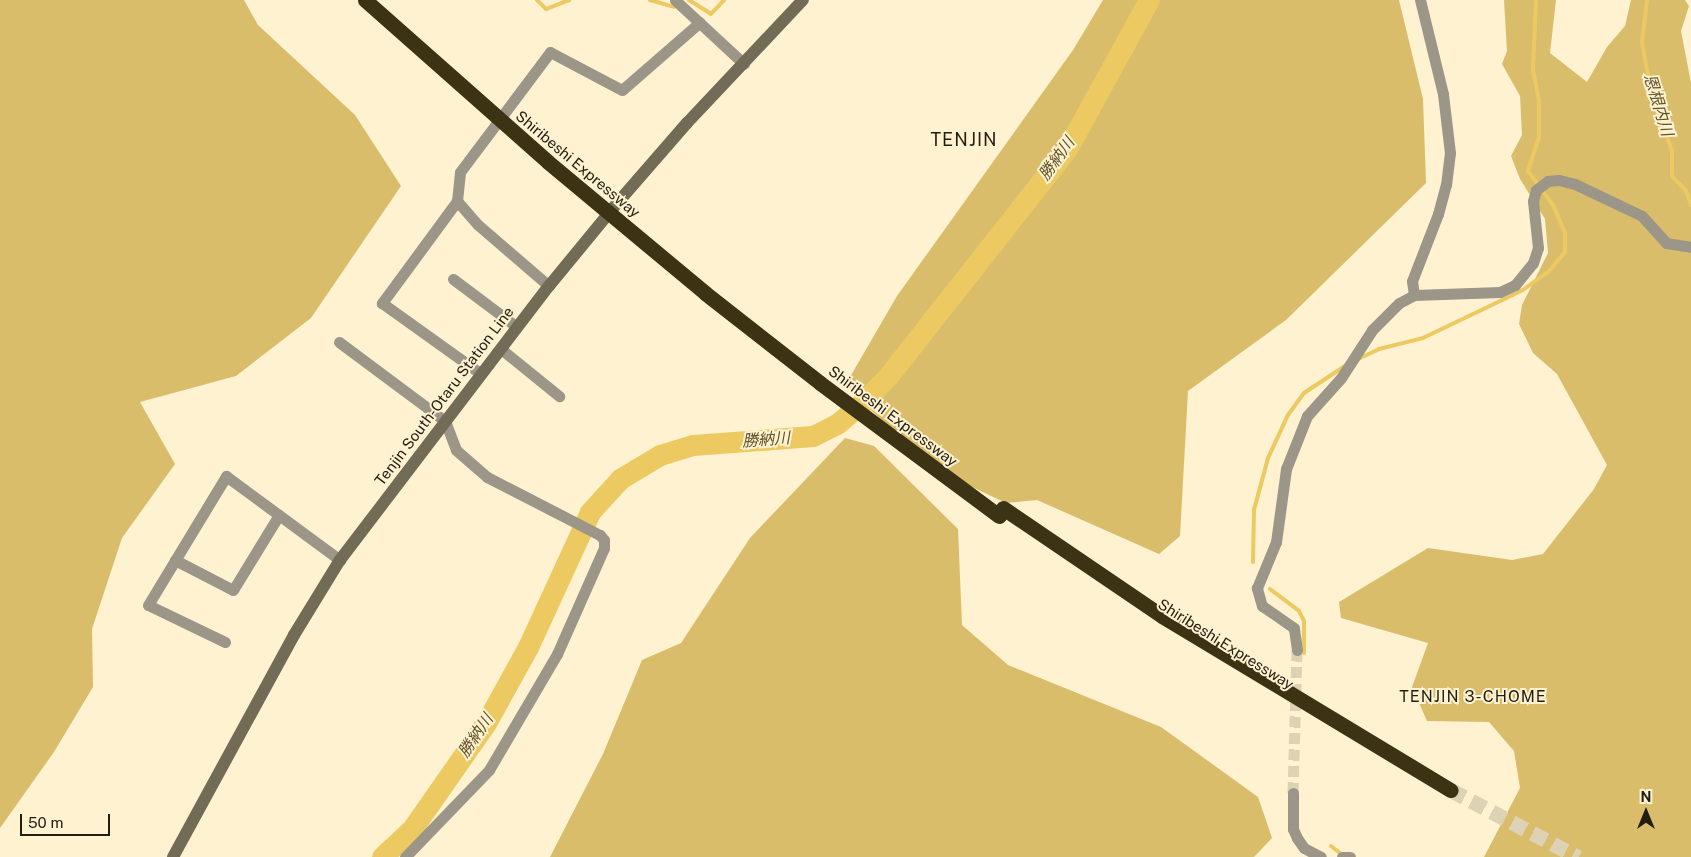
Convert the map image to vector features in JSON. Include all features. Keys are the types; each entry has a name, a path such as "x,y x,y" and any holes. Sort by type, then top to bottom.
{"highway":[{"name":"Shiribeshi Expressway","path":"365,0 548,162 705,293 1001,512 1158,623 1449,793"},
{"name":"Shiribeshi Expressway","path":"376,0 553,157 709,288 1001,512"}],"main road":[{"name":"Tenjin South-Otaru Station Line","path":"173,857 294,634 340,560 548,286 687,123 803,0"}],"street":[{"path":"675,0 744,64"},
{"path":"1414,295 1412,281 1438,214 1446,185 1450,153 1443,94 1420,0"},
{"path":"548,286 478,225 457,202 456,184 467,159 550,52 622,90 700,22"},
{"path":"1297,650 1294,628 1262,606 1257,588 1276,542 1286,469 1307,416 1341,378 1372,330 1399,303 1414,295 1500,292 1515,285 1526,275 1538,248 1533,201 1536,190 1548,181 1559,180 1575,184 1642,216 1666,243 1691,247"},
{"path":"457,202 382,303 482,374"},
{"path":"453,278 517,327"},
{"path":"339,342 445,421 456,450 487,477 555,514 600,535 604,548 557,654 489,770 405,857"},
{"path":"501,348 559,396"},
{"path":"225,642 148,605 226,476 340,560"},
{"path":"175,560 233,590 279,515"},
{"path":"1293,792 1293,829 1304,848 1321,857"},
{"path":"1342,857 1350,857"}],"shaded area":[{"path":"0,0 244,0 258,25 355,115 401,186 311,318 236,376 140,402 175,464 122,538 92,629 93,687 54,752 0,828"},
{"path":"1103,0 1399,0 1423,99 1426,183 1286,320 1188,391 1180,536 1159,554 1037,500 1006,503 970,486 909,445 850,391 850,377 897,296 1073,50"},
{"path":"1504,0 1556,0 1550,53 1587,82 1607,47 1625,26 1631,0 1685,0 1689,6 1681,31 1691,83 1691,857 1484,857 1520,788 1514,751 1489,722 1427,721 1412,687 1428,643 1341,618 1339,602 1428,548 1512,560 1543,554 1594,489 1607,465 1557,374 1533,353 1519,324 1522,305 1548,253 1545,219 1520,179 1511,156 1522,135 1520,96 1502,64 1507,51"},
{"path":"845,438 874,446 958,529 962,625 1008,665 1161,727 1258,797 1272,838 1254,857 550,857 603,754 642,660 681,643 750,538"}],"waterway":[{"path":"537,0 546,9 569,0"},
{"path":"650,0 674,7"},
{"path":"689,0 711,14 724,0"},
{"name":"勝納川","path":"382,857 412,829 486,723 528,647 590,512 620,479 660,455 693,445 813,436 837,424 862,403 889,375 1067,149 1149,0"},
{"path":"1358,359 1379,349 1423,338 1523,290 1549,271 1565,252 1565,233 1553,205 1528,171 1539,138 1539,101 1533,69 1536,0"},
{"name":"恩根内川","path":"1647,0 1642,42 1650,88 1672,151 1672,176 1686,191 1691,205"},
{"path":"1253,562 1254,510 1268,458 1288,415 1304,393 1345,366"},
{"path":"1270,589 1299,611 1304,621 1304,653"},
{"path":"1331,846 1340,853"}],"tunnel":[{"path":"1293,793 1297,650"},
{"path":"1451,790 1578,857"}],"district":[{"name":"TENJIN","path":"964,140"},
{"name":"TENJIN 3-CHOME","path":"1473,697"}]}
